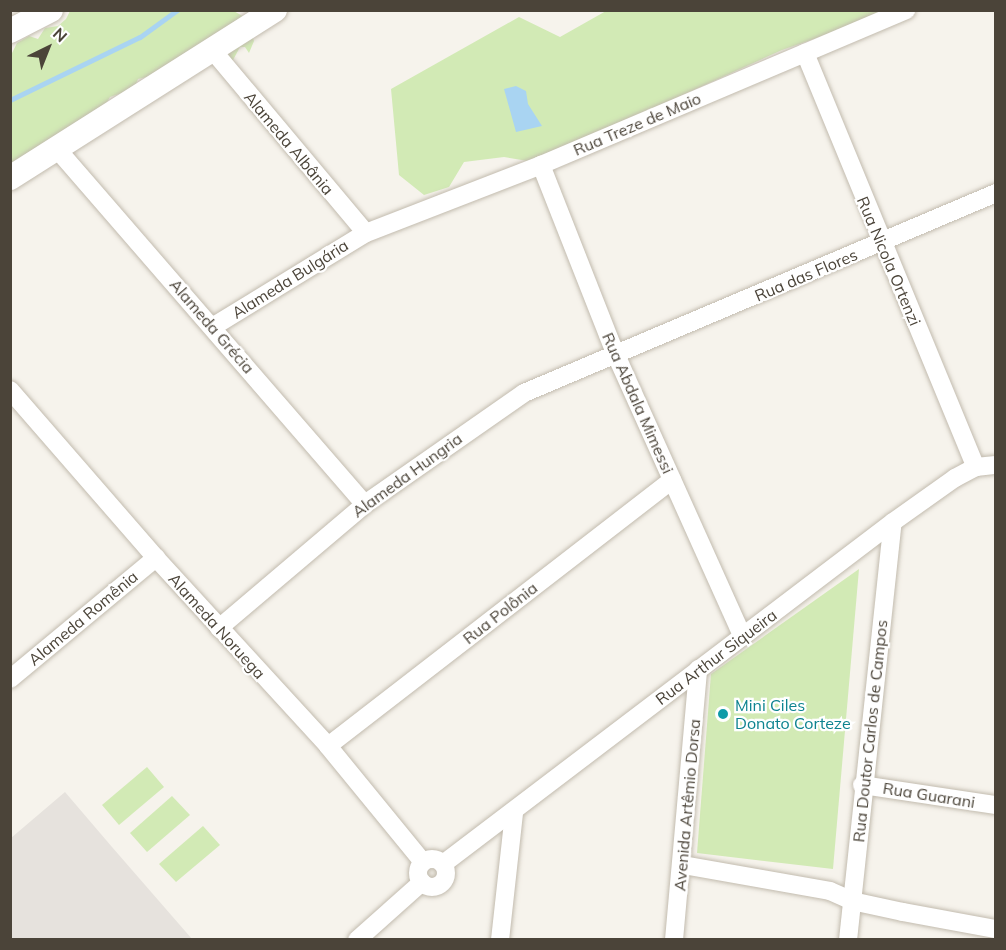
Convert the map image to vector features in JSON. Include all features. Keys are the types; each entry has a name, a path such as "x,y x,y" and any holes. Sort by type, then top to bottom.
{"street":[{"path":"10,31 51,10"},
{"path":"10,178 214,52 275,10"},
{"name":"Rua Treze de Maio","path":"366,233 541,165 906,10"},
{"name":"Alameda Albânia","path":"214,52 366,233"},
{"name":"Rua Nicola Ortenzi","path":"805,53 881,244 976,467"},
{"name":"Alameda Grécia","path":"57,149 214,326 364,504"},
{"name":"Rua Abdala Mimessi","path":"541,165 616,355 742,637"},
{"name":"Rua das Flores","path":"616,355 881,244 996,192"},
{"name":"Alameda Bulgária","path":"214,326 366,233"},
{"name":"Alameda Hungria","path":"219,628 364,504 516,398 616,355"},
{"name":"Alameda Noruega","path":"10,390 156,558 328,746 423,862"},
{"name":"Rua Arthur Siqueira","path":"443,864 514,813 698,669 893,522 976,467 996,465"},
{"name":"Rua Polônia","path":"328,746 672,480"},
{"name":"Rua Doutor Carlos de Campos","path":"848,939 862,785 893,522"},
{"name":"Alameda Romênia","path":"10,679 156,558"},
{"name":"Avenida Artêmio Dorsa","path":"674,939 683,865 698,669"},
{"name":"Rua Guarani","path":"862,785 996,805"},
{"path":"500,939 514,813"},
{"path":"432,859 443,864 446,873 443,882 430,886 422,882 418,874 423,862 432,859"},
{"path":"683,865 830,891 852,901 996,929"},
{"path":"357,939 422,882"}],"shaded area":[{"path":"65,792 192,939 11,939 11,838"}],"green space":[{"path":"232,10 246,18 254,41 249,53 245,47 240,47 233,60 223,66 206,63 138,79 134,89 110,97 104,107 11,170 11,55 17,43 29,36 38,39 45,28 58,26 66,19 70,11"},
{"path":"606,11 895,11 782,50 534,162 504,157 464,162 449,187 424,195 399,175 391,89 519,17 560,37"},
{"path":"859,569 833,869 697,853 711,674"},
{"path":"147,767 164,787 119,825 102,805"},
{"path":"172,796 190,815 147,852 130,833"},
{"path":"203,826 220,845 176,882 159,864"}],"water":[{"path":"516,86 526,91 528,104 542,126 516,132 504,89"}],"waterway":[{"path":"10,100 140,37 177,10"}],"place":[{"name":"Mini Ciles Donato Corteze","path":"723,714"}]}
